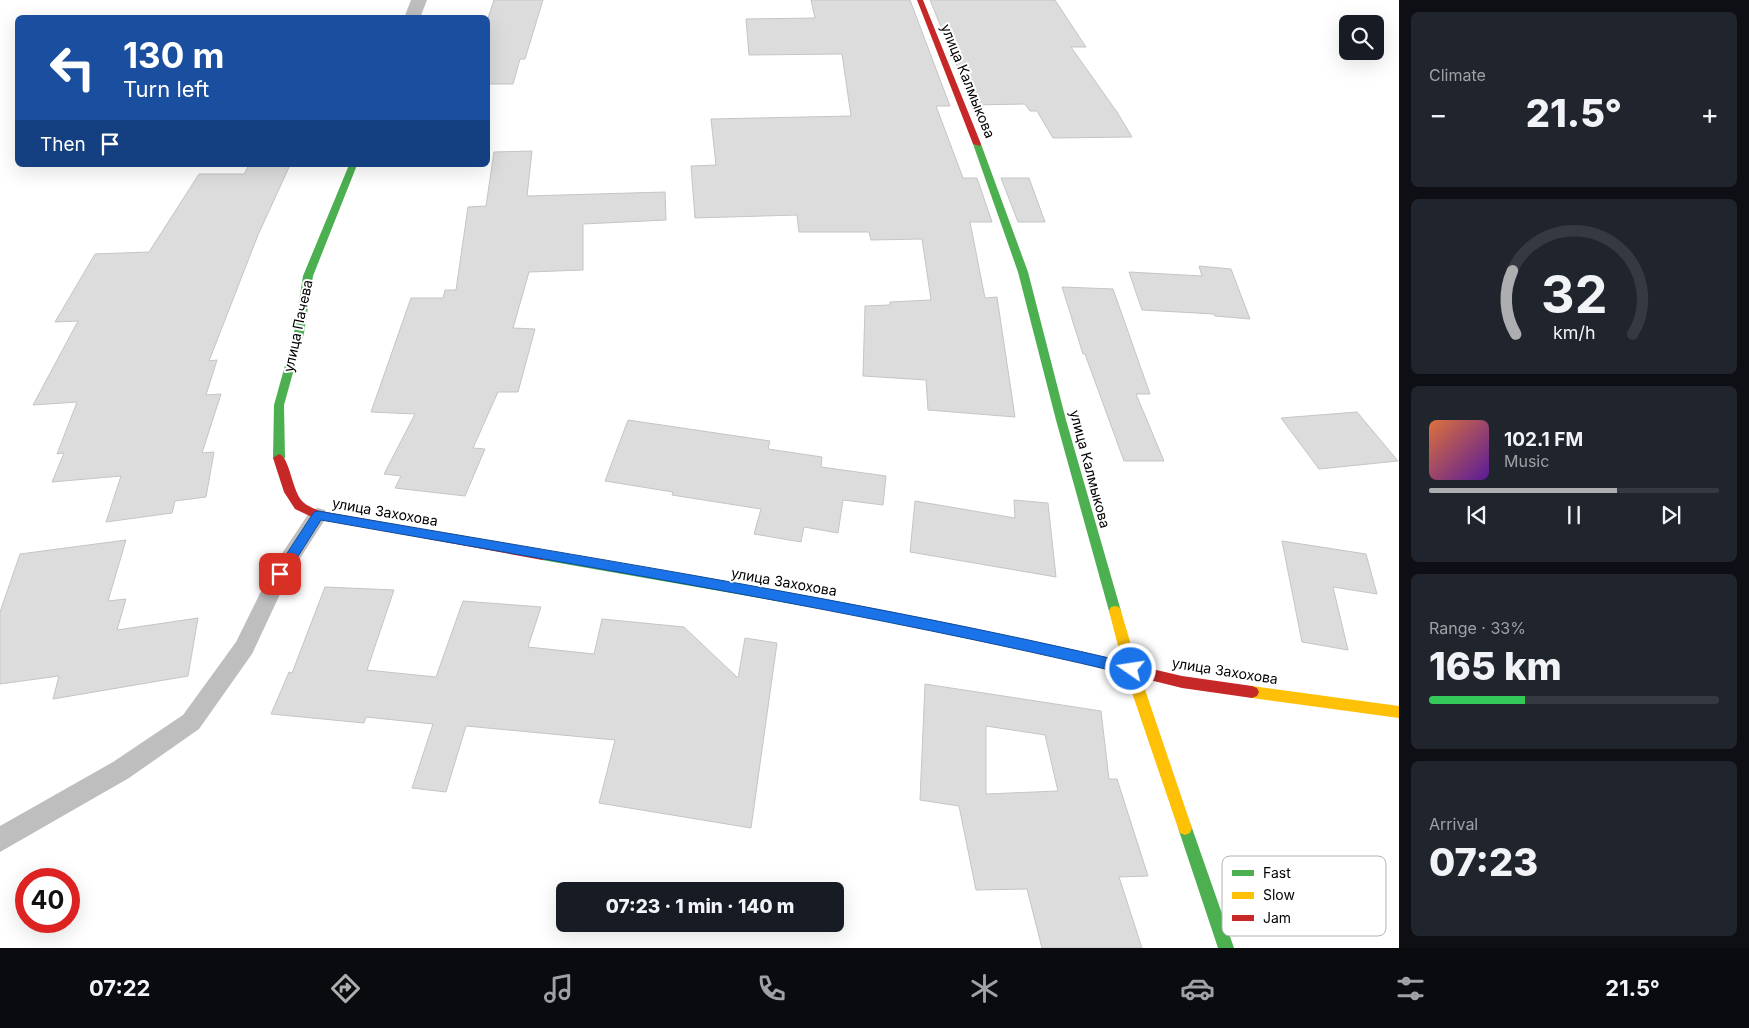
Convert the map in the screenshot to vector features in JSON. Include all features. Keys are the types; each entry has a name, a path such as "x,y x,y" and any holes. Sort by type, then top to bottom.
{"street":[{"path":"413,15 419,0"},
{"name":"улица Калмыкова","path":"920,0 980,152 1023,272 1061,420 1131,669 1226,948"},
{"name":"улица Пачева","path":"290,492 278,454 279,405 299,333 308,276 352,167"},
{"name":"улица Захохова","path":"290,492 299,506 318,515 845,608 1039,647 1182,682 1399,712"}],"lane":[{"path":"0,840 121,770 191,722 244,648 280,574 318,515"}],"building":[{"path":"494,0 543,0 525,59 520,59 513,84 490,84 489,15"},
{"path":"811,0 910,0 950,106 936,106 963,178 977,178 992,222 970,222 985,298 997,297 1015,417 928,410 926,380 863,376 865,306 890,305 890,302 931,300 922,239 871,240 869,232 799,232 797,215 695,218 691,166 716,165 711,119 851,116 842,54 749,55 746,19 815,18"},
{"path":"930,0 1055,0 1086,47 1071,47 1117,112 1132,137 1053,138 1037,111 1030,111 1025,104 973,105"},
{"path":"532,151 527,196 665,192 666,220 583,224 583,270 529,272 513,328 535,329 518,392 498,392 473,448 485,449 465,496 395,488 401,476 384,474 415,414 371,412 411,298 443,298 445,290 456,290 468,207 486,206 494,152"},
{"path":"248,167 289,167 258,235 209,361 217,360 206,395 221,394 202,453 214,452 206,497 175,501 172,513 106,522 121,476 52,482 64,453 57,454 77,402 33,405 78,321 55,322 95,254 149,252 199,174 244,174"},
{"path":"1001,178 1029,178 1045,222 1018,222"},
{"path":"1199,266 1231,269 1250,319 1215,316 1214,314 1142,310 1129,272 1202,276"},
{"path":"1062,287 1113,289 1150,394 1136,394 1164,461 1124,461 1085,354 1083,354"},
{"path":"1357,412 1398,461 1319,469 1281,418"},
{"path":"628,420 770,441 768,449 822,457 821,467 886,476 883,505 843,500 838,533 804,527 801,542 754,534 761,509 672,495 673,492 605,481"},
{"path":"1014,500 1048,503 1056,577 910,552 915,501 1015,518"},
{"path":"126,540 108,601 126,599 117,630 198,618 188,676 53,699 59,676 0,684 0,612 20,554"},
{"path":"1282,541 1366,554 1377,594 1333,587 1348,650 1302,642"},
{"path":"325,587 394,590 367,670 436,677 463,601 541,607 528,647 594,654 602,619 684,627 738,678 745,638 777,643 751,828 599,803 615,740 466,726 446,792 412,788 433,724 366,717 364,723 271,714 289,672 292,673"},
{"path":"925,684 1101,711 1109,779 1117,779 1148,876 1119,877 1142,948 1042,948 1027,889 976,890 959,806 920,800","holes":["986,726 1045,735 1058,791 986,794"]}],"traffic: fast":[{"path":"977,144 1023,272 1061,420 1115,611"},
{"path":"279,458 279,405 299,333 308,276 352,167"},
{"path":"542,555 845,608 1054,651"},
{"path":"1185,828 1226,948"}],"traffic: slow":[{"path":"1115,611 1131,669 1185,828"},
{"path":"1252,692 1399,712"}],"traffic: jam":[{"path":"920,0 977,144"},
{"path":"279,458 290,492 299,506 318,515 542,555"},
{"path":"1054,651 1182,682 1252,692"}],"route":[{"path":"280,574 318,515 845,608 1039,647 1131,669"}]}
